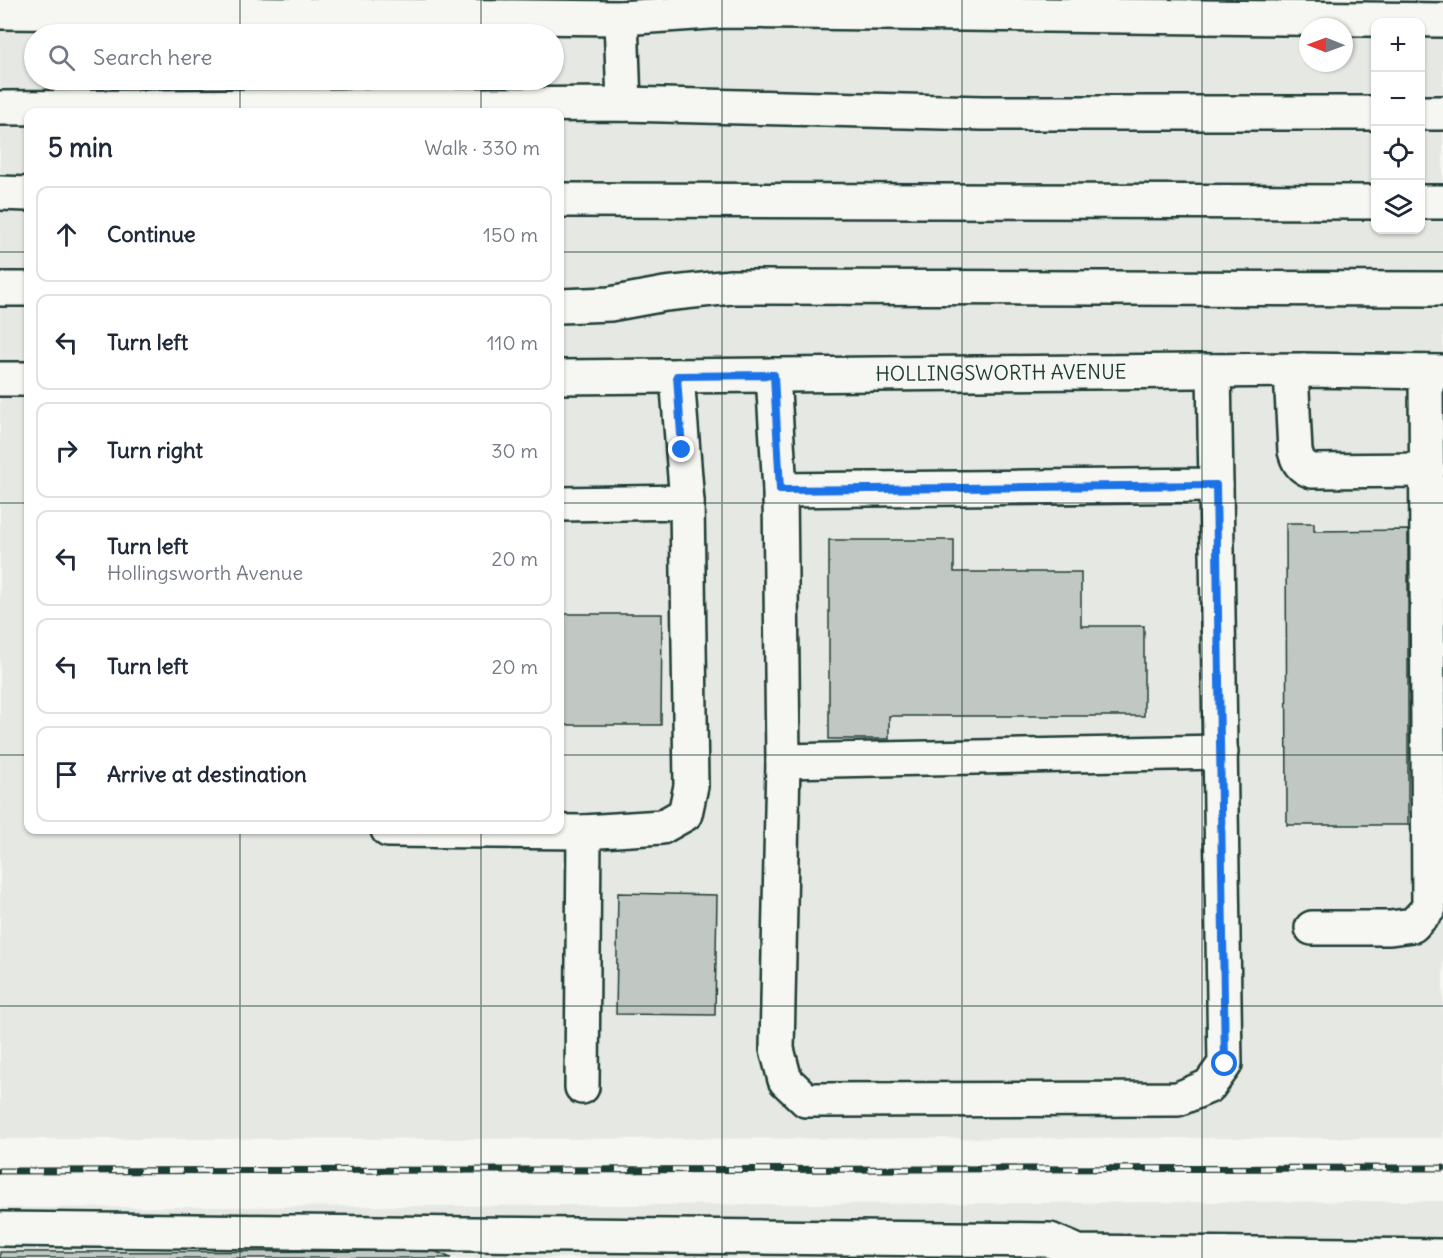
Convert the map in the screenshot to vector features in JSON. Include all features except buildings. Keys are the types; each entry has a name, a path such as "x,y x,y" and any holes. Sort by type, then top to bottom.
{"street":[{"path":"0,12 558,9 621,18 713,6 1443,20"},
{"path":"621,18 624,104"},
{"path":"0,108 624,104 982,113 1371,113"},
{"path":"1425,113 1443,113"},
{"path":"0,192 24,194"},
{"path":"564,200 1371,202"},
{"path":"1425,202 1443,202"},
{"path":"564,306 610,304 665,294 731,287 1443,289"},
{"path":"0,289 24,289"},
{"path":"1291,370 1295,451 1303,468 1312,471 1428,470"},
{"name":"HOLLINGSWORTH AVENUE","path":"564,377 1291,370 1435,372"},
{"path":"774,375 780,490 783,761 777,1048 785,1080 806,1100 1178,1099 1209,1086 1225,1064 1214,371"},
{"path":"1312,928 1390,928 1413,925 1429,908 1428,470 1435,372"},
{"path":"564,832 662,827 685,814 691,786 687,502 677,376"},
{"path":"0,379 24,379"},
{"path":"780,490 1216,485"},
{"path":"564,504 687,502"},
{"path":"783,761 1221,753"},
{"path":"582,1087 584,832"},
{"path":"0,1229 1050,1240 1078,1252 1443,1257"}],"shaded area":[{"path":"0,0 1443,0 1443,1138 0,1139"},
{"path":"1443,1201 1443,1258 0,1258 0,1208"}],"railway":[{"path":"0,1171 1443,1168"}],"route":[{"path":"682,450 677,376 774,375 780,490 1216,485 1225,1064"}]}
